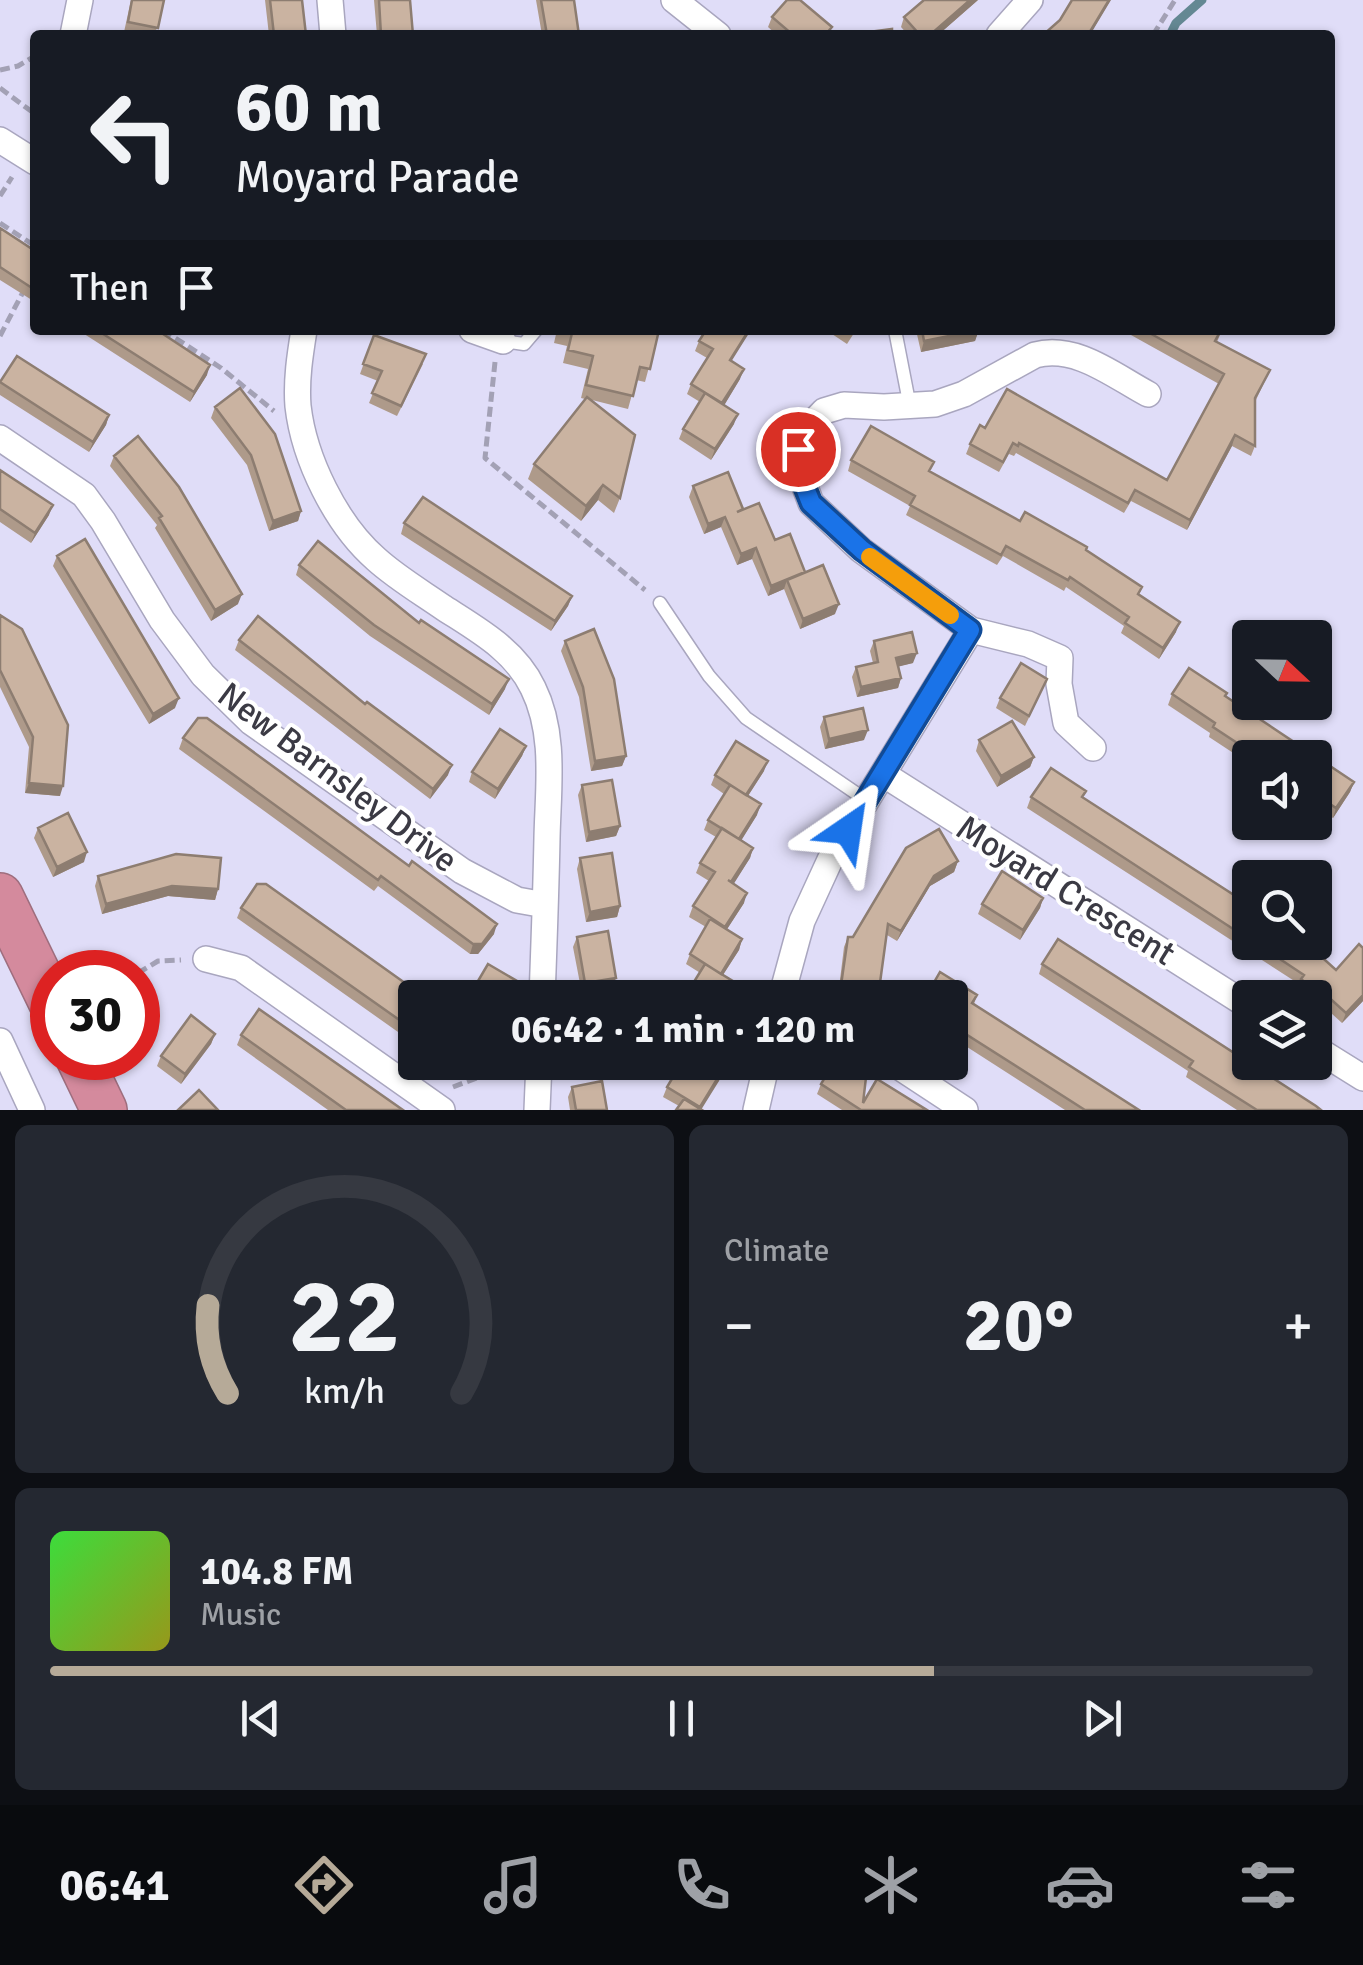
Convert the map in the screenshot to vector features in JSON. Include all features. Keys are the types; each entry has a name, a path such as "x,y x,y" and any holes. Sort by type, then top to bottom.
{"highway":[{"path":"0,896 30,958"},
{"path":"90,1080 104,1110"}],"street":[{"path":"74,30 80,0"},
{"path":"330,0 333,30"},
{"path":"674,0 712,30"},
{"path":"1003,30 1030,0"},
{"path":"0,140 30,159"},
{"path":"303,335 298,362 298,405 304,434 323,482 356,539 398,577 494,641 516,661 535,691 548,748 543,980"},
{"path":"486,335 500,340"},
{"path":"1093,748 1066,723 1059,684 1060,658 1028,644 970,630 862,550 811,503 796,465 804,432 824,411 844,405 935,404 964,394 1047,352 1080,357 1148,394"},
{"name":"New Barnsley Drive","path":"0,438 84,495 162,620 203,675 252,722 462,872 517,900 545,904"},
{"path":"787,980 802,921 830,860 970,630"},
{"name":"Moyard Crescent","path":"883,774 1232,996"},
{"path":"206,959 242,968 432,1103"},
{"path":"0,1041 32,1110"},
{"path":"1332,1059 1363,1078"},
{"path":"537,1110 538,1080"},
{"path":"756,1110 763,1080"},
{"path":"919,1080 965,1110"}],"lane":[{"path":"500,340 524,344 532,335"},
{"path":"896,335 910,406"},
{"path":"660,603 710,676 746,718 866,800"}],"path":[{"path":"1157,30 1175,0"},
{"path":"0,70 30,59"},
{"path":"0,88 30,110"},
{"path":"0,196 6,185"},
{"path":"0,223 30,243"},
{"path":"0,336 27,286"},
{"path":"171,335 304,434"},
{"path":"500,340 485,458 660,603"},
{"path":"432,1103 475,1080"}],"building":[{"path":"132,0 164,0 158,28 128,22"},
{"path":"270,0 302,0 305,30 273,30"},
{"path":"379,0 410,0 413,30 381,30"},
{"path":"541,0 574,0 578,30 546,30"},
{"path":"787,0 800,0 832,27 787,30 772,17"},
{"path":"924,0 970,0 936,30 916,30 904,17"},
{"path":"1072,0 1109,0 1091,30 1049,30"},
{"path":"0,228 30,248 30,287 0,267"},
{"path":"105,335 165,335 210,365 194,392"},
{"path":"374,335 426,354 401,406 372,393 382,371 363,364"},
{"path":"572,335 658,335 650,369 640,367 633,396 586,385 593,356 568,350"},
{"path":"703,335 746,335 730,360 744,369 722,403 691,384 713,349 699,341"},
{"path":"923,335 954,335 924,341"},
{"path":"1153,335 1218,335 1215,341 1270,370 1255,398 1255,446 1235,435 1190,520 1135,490 1128,503 1019,443 1013,443 1003,462 970,444 980,425 985,428 1007,389 1167,480 1224,374"},
{"path":"17,356 109,415 93,442 0,382"},
{"path":"240,388 275,434 301,511 273,521 251,455 215,407"},
{"path":"705,393 738,414 715,449 683,429"},
{"path":"587,397 635,435 620,498 603,485 586,506 534,464"},
{"path":"871,426 934,462 929,471 1020,521 1025,512 1087,547 1086,550 1142,587 1138,594 1180,622 1163,648 1125,623 1129,617 1070,577 1068,580 1006,546 1001,555 910,505 915,496 851,460"},
{"path":"138,436 179,487 242,594 215,610 159,518 162,516 114,456"},
{"path":"0,470 53,505 35,533 0,509"},
{"path":"728,472 743,509 737,512 759,503 775,540 790,534 805,572 771,586 756,548 741,554 725,517 708,524 693,486"},
{"path":"423,497 572,596 555,621 404,523"},
{"path":"85,539 179,698 153,714 57,556"},
{"path":"318,541 419,623 421,620 509,679 492,704 374,625 299,565"},
{"path":"823,565 839,604 803,619 787,580"},
{"path":"0,615 22,629 68,725 63,786 29,783 33,737 0,670"},
{"path":"258,616 365,704 452,765 433,789 239,640"},
{"path":"594,629 614,679 626,756 595,761 583,687 565,641"},
{"path":"912,632 917,653 896,658 901,678 861,687 856,667 878,662 874,641"},
{"path":"1021,663 1047,679 1029,716 1000,698"},
{"path":"1189,668 1227,693 1225,696 1232,701 1232,720 1261,720 1291,740 1233,740 1172,694"},
{"path":"863,708 868,730 829,739 824,717"},
{"path":"198,718 207,718 409,866 412,861 497,924 482,944 473,944 381,876 378,880 183,738"},
{"path":"1012,721 1034,757 1001,776 979,740"},
{"path":"500,729 526,746 498,789 472,772"},
{"path":"736,741 768,761 746,795 715,775"},
{"path":"1332,767 1354,782 1336,808 1332,805"},
{"path":"1051,768 1086,791 1082,797 1232,894 1232,928 1031,797"},
{"path":"612,780 620,826 589,832 582,785"},
{"path":"730,785 761,804 739,839 708,820"},
{"path":"68,813 87,852 57,867 38,828"},
{"path":"722,828 753,848 731,882 728,880 747,893 725,927 693,906 715,872 700,863"},
{"path":"939,829 958,861 934,876 901,931 888,924 880,980 842,980 848,937 853,937 906,848"},
{"path":"612,853 620,906 590,912 580,858"},
{"path":"176,854 221,858 218,889 172,886 106,904 98,876"},
{"path":"1002,871 1043,898 1023,930 982,904"},
{"path":"257,884 266,884 401,980 398,1019 241,908"},
{"path":"710,919 742,939 721,974 690,954"},
{"path":"608,931 616,978 584,980 577,937"},
{"path":"1058,939 1232,1052 1232,1080 1275,1080 1321,1110 1257,1110 1189,1067 1193,1061 1042,964"},
{"path":"1359,944 1363,948 1363,995 1346,1013 1332,1000 1332,980 1302,980 1304,975 1281,960 1325,960 1336,970"},
{"path":"488,964 515,980 479,980"},
{"path":"705,964 731,980 695,980"},
{"path":"940,972 953,980 935,980"},
{"path":"968,989 977,995 972,1003 1139,1110 1085,1110 968,1035"},
{"path":"259,1009 403,1110 346,1110 241,1035"},
{"path":"191,1015 215,1034 185,1074 161,1056"},
{"path":"671,1080 716,1080 700,1107 667,1087"},
{"path":"823,1080 866,1080 863,1103 879,1080 927,1110 861,1110 821,1084"},
{"path":"602,1081 607,1110 576,1110 572,1087"},
{"path":"199,1090 218,1110 178,1110"},
{"path":"684,1099 702,1110 676,1110"}],"waterway":[{"path":"1172,30 1202,0"}],"slow traffic":[{"path":"870,557 950,615"}],"route":[{"path":"798,449 796,465 811,503 862,550 970,630 848,830"}]}
